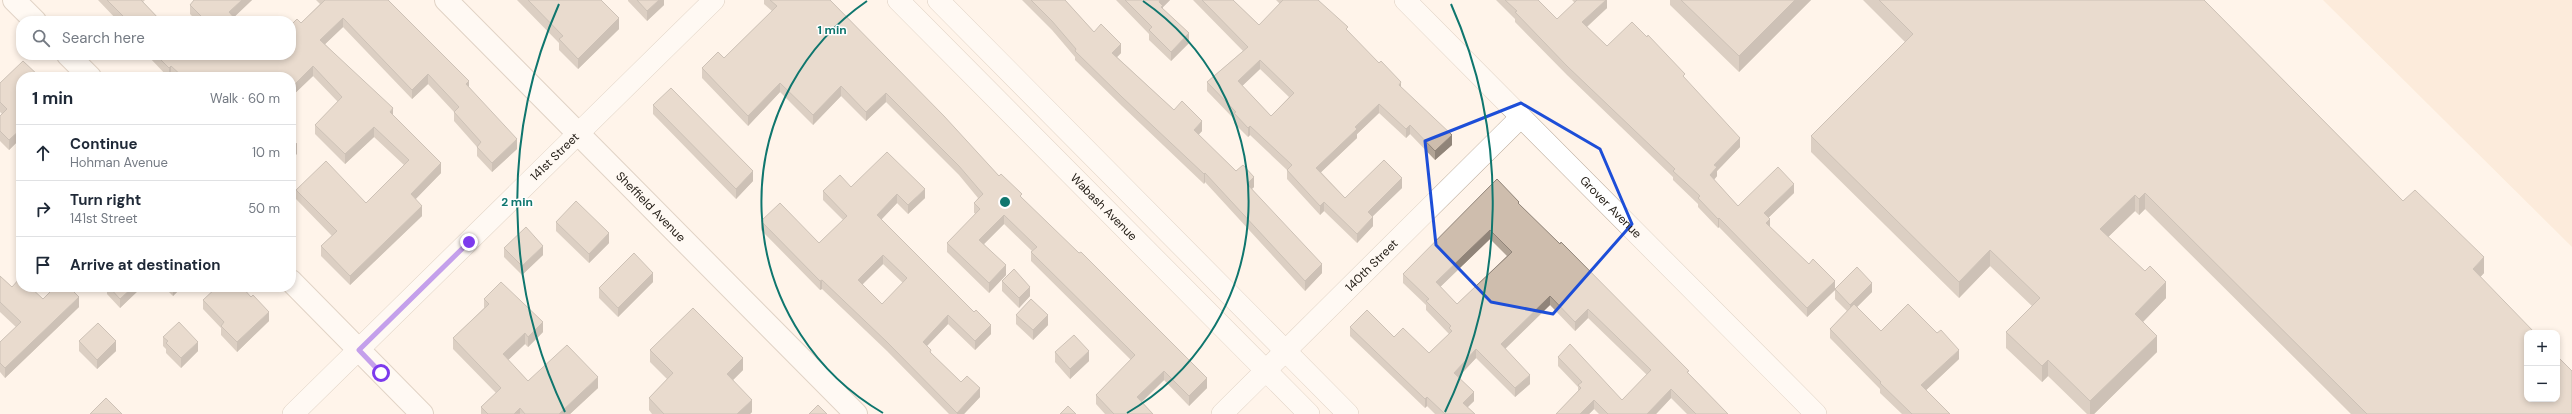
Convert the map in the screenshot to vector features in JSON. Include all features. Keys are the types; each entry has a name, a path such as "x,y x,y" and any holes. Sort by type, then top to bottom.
{"street":[{"path":"14,0 30,16"},
{"name":"Sheffield Avenue","path":"446,0 856,414"},
{"name":"141st Street","path":"293,414 580,134 714,0"},
{"name":"Wabash Avenue","path":"898,0 1309,414"},
{"path":"938,0 1348,414"},
{"name":"Grover Avenue","path":"1405,0 1816,414"},
{"path":"73,60 85,72"},
{"name":"140th Street","path":"1222,414 1521,117"},
{"path":"296,286 422,414"}],"highlighted area":[{"path":"1521,103 1600,149 1632,224 1553,314 1491,302 1436,245 1425,141"}],"shaded area":[{"path":"2323,0 2572,0 2572,247"}],"building":[{"path":"107,0 141,0 156,16 123,16"},
{"path":"194,0 242,0 229,12 233,16 201,16 190,5"},
{"path":"325,0 388,0 469,81 466,84 517,139 492,163 477,147 481,142 454,112 459,107 428,74 412,90 343,18 320,40 393,108 390,112 441,163 411,194 422,206 350,276 321,246 337,231 296,190 326,161 366,203 409,160 374,127 345,154 315,125 342,97 313,66 296,83 296,72 178,72 171,66 169,68 161,60 296,60 296,20 297,19 301,23"},
{"path":"528,0 601,0 619,18 578,59 559,39 563,36"},
{"path":"637,0 659,0 647,11"},
{"path":"770,0 830,0 944,116 999,176 1001,174 1022,194 1020,196 1079,253 1081,252 1207,378 1189,396 1164,371 1137,397 1153,414 1114,414 1096,395 1135,355 1031,252 1037,247 1004,215 979,240 1006,265 989,283 947,243 980,209 974,203 983,194 959,166 886,93 866,112 841,86 813,115 780,83 748,116 702,68 718,52 724,58 777,6"},
{"path":"1031,0 1065,0 1094,32 1101,24 1121,44 1112,53 1174,110 1182,101 1202,121 1194,130 1236,171 1243,165 1254,177 1247,184 1322,264 1305,281 1205,173 1204,174 1075,51 1076,49 1052,21"},
{"path":"1125,0 1160,0 1159,2 1163,6 1161,7 1189,33 1171,52 1149,30 1152,27"},
{"path":"1202,0 1233,0 1259,25 1283,0 1318,0 1348,27 1346,29 1379,63 1381,61 1401,82 1399,85 1452,135 1435,151 1410,125 1406,129 1379,104 1355,127 1357,129 1316,168 1345,198 1384,160 1402,178 1368,212 1373,217 1357,234 1324,202 1320,206 1287,170 1292,165 1250,126 1248,128 1234,113 1236,112 1207,82 1248,47","holes":["1260,60 1294,93 1271,116 1238,81"]},
{"path":"1505,0 1538,0 1557,19 1577,0 1606,0 1582,22 1607,46 1632,22 1647,37 1648,35 1685,74 1683,76 1740,138 1714,165 1717,167 1710,175 1738,206 1778,167 1794,184 1764,213 1770,219 1766,223 1809,264 1813,259 1835,281 1807,308 1698,198 1700,196 1673,171 1675,169 1567,66 1515,12 1517,11"},
{"path":"1681,0 1795,0 1739,56"},
{"path":"1879,0 2204,0 2403,201 2415,190 2484,257 2473,269 2532,330 2524,330 2524,402 2560,402 2560,359 2572,371 2572,414 2367,414 2145,193 2139,199 2135,195 2100,229 2145,271 2150,266 2166,282 2135,314 2157,336 2090,401 2048,360 2042,366 2006,332 2040,298 1990,250 1959,282 1811,136 1913,34"},
{"path":"23,61 35,72 16,72 16,134 9,140 0,131 0,116 7,109 0,102 0,83"},
{"path":"671,88 753,171 736,189 653,105"},
{"path":"887,152 925,189 908,205 897,194 877,215 974,312 976,310 991,325 975,341 948,315 923,342 931,350 930,352 961,382 967,376 980,388 957,413 887,342 822,280 820,281 761,221 780,203 819,243 847,216 823,191 840,175 851,187","holes":["883,255 907,278 882,304 858,280"]},
{"path":"1497,179 1519,202 1518,203 1560,244 1561,242 1689,371 1687,372 1728,414 1696,414 1671,389 1647,414 1608,414 1594,400 1580,414 1556,414 1581,388 1578,385 1582,382 1558,357 1570,344 1622,400 1651,370 1588,309 1575,322 1550,296 1501,344 1530,375 1515,388 1476,349 1454,373 1474,392 1463,403 1475,414 1445,414 1427,397 1425,399 1350,327 1367,310 1394,337 1403,328 1429,353 1452,331 1449,328 1451,326 1426,301 1429,299 1403,274","holes":["1490,230 1512,252 1457,304 1436,282"]},
{"path":"576,201 609,233 589,254 556,222"},
{"path":"526,227 543,246 522,266 504,248"},
{"path":"634,253 653,273 618,308 599,288"},
{"path":"1857,267 1872,283 1850,305 1835,289"},
{"path":"1014,269 1030,287 1019,298 1002,281"},
{"path":"0,276 12,287 16,282 16,292 35,292 43,299 50,292 74,292 79,297 5,368 0,363 0,342 21,322 0,302"},
{"path":"501,282 543,322 528,337 525,333 503,354 528,381 567,345 598,377 559,414 525,414 520,408 514,414 488,414 481,407 501,388 453,338 489,304 484,299"},
{"path":"114,292 128,292 120,299"},
{"path":"212,292 246,292 251,297 253,295 269,312 237,342 221,326 224,322 203,300"},
{"path":"1031,299 1048,315 1033,330 1016,315"},
{"path":"1854,304 1881,331 1908,304 1937,333 1941,330 1959,350 1921,385 1950,414 1912,414 1880,383 1881,382 1830,329"},
{"path":"693,308 743,358 727,374 752,400 737,414 664,414 649,398 673,373 650,350"},
{"path":"179,322 198,342 181,358 166,343 168,341 163,337"},
{"path":"98,323 116,341 97,360 79,341"},
{"path":"1074,335 1089,351 1070,369 1055,352"},
{"path":"106,398 122,414 90,414"},
{"path":"818,405 827,414 809,414"},
{"path":"1068,406 1076,414 1060,414"}],"route":[{"path":"381,373 359,350 469,242"}]}
